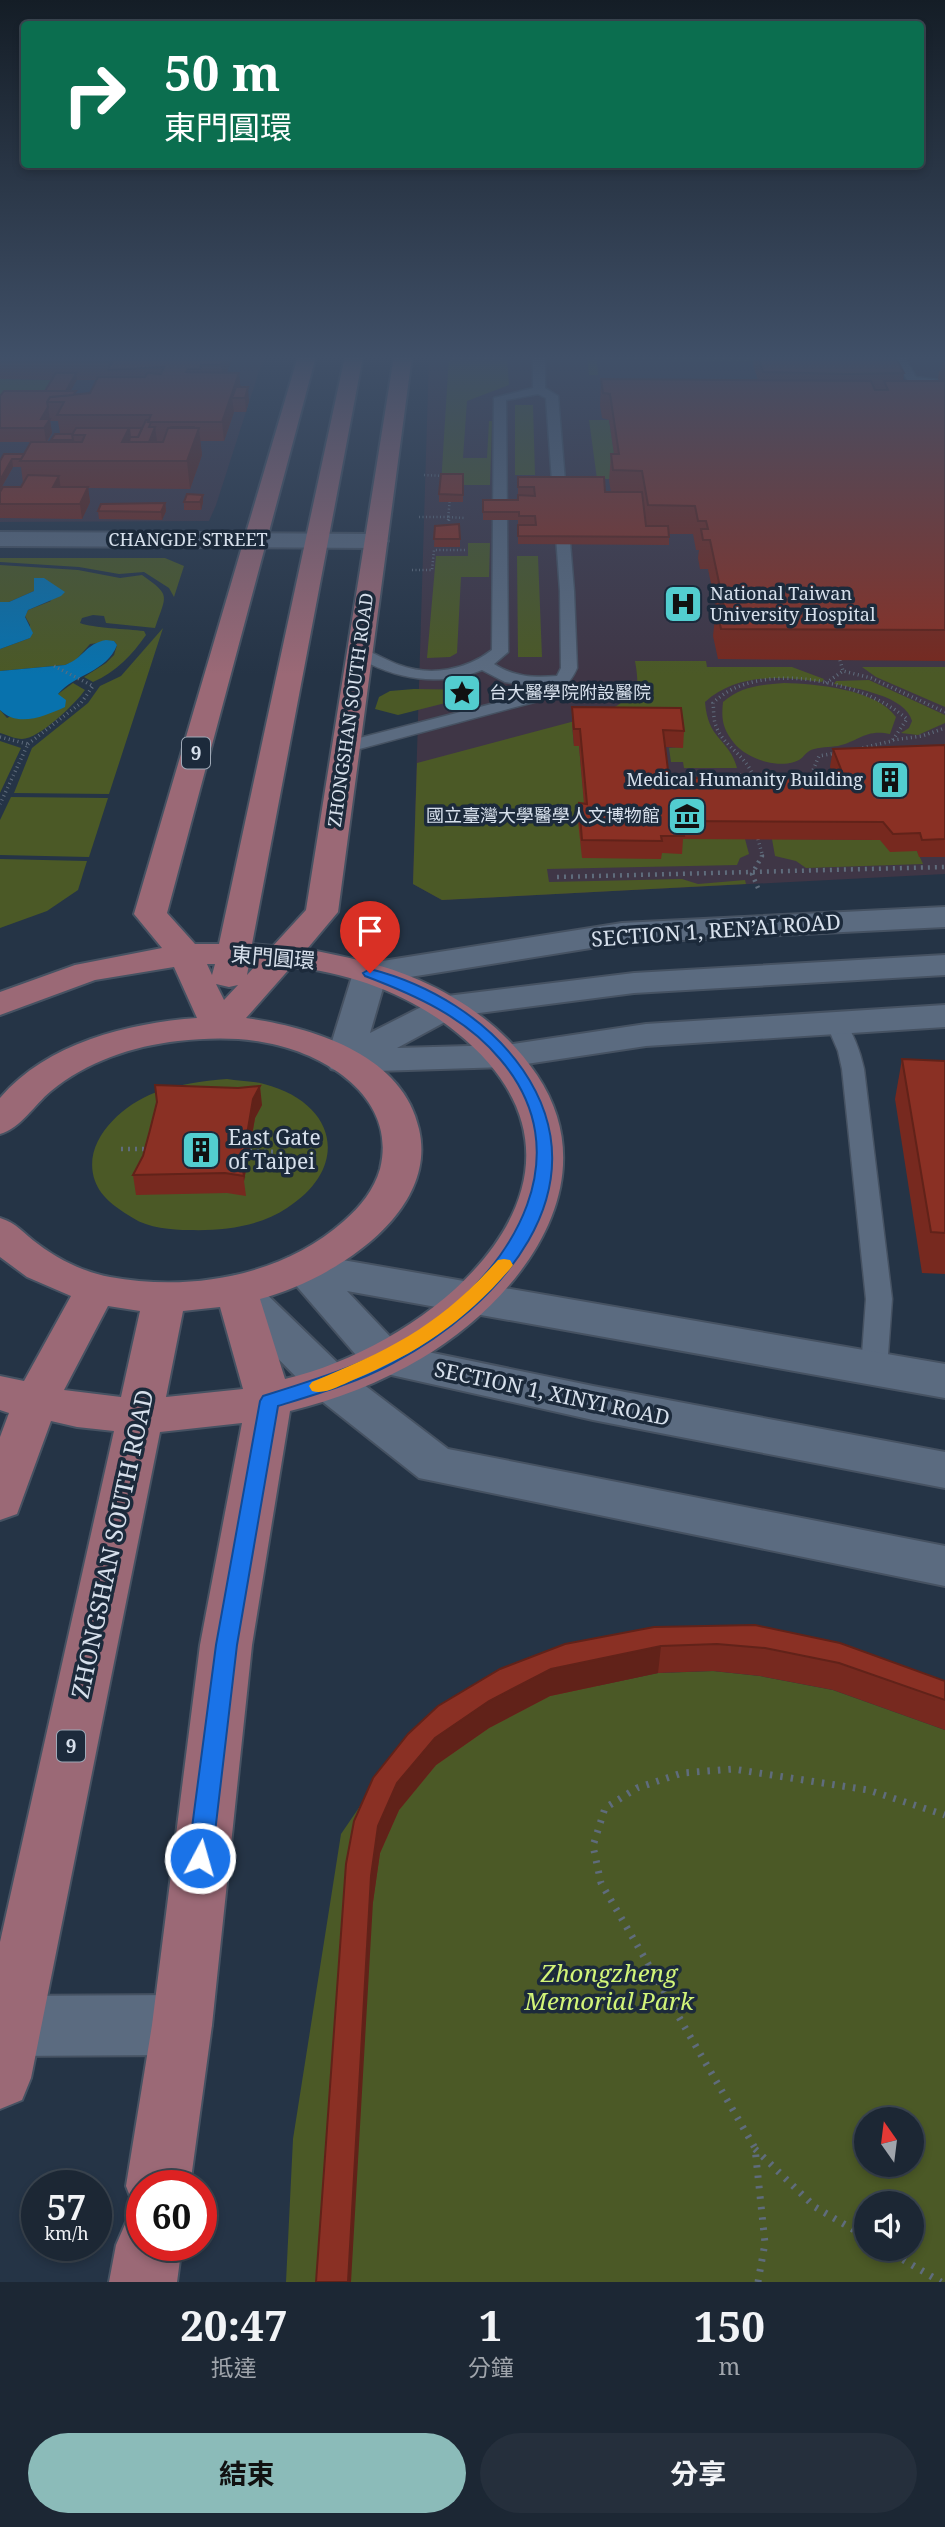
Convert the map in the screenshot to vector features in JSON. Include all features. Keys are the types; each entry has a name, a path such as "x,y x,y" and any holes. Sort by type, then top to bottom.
{"main road":[{"name":"9","path":"219,1027 186,955 150,914 278,462"},
{"path":"219,1027 333,462"},
{"name":"ZHONGSHAN SOUTH ROAD","path":"219,1027 322,912 387,462"},
{"name":"CHANGDE STREET","path":"0,540 376,541"},
{"name":"SECTION 1, REN’AI ROAD","path":"370,973 622,933 945,917"},
{"name":"東門圓環","path":"0,1004 43,986 89,972 186,955 281,956 370,973 411,988 447,1007 480,1030 506,1056 526,1086 540,1119 545,1153 541,1189 528,1226 506,1263 475,1298 434,1330 385,1359 330,1383 269,1401 206,1411 140,1415 78,1410 18,1396"},
{"path":"344,1060 447,1007 634,983 945,965"},
{"path":"344,1060 370,973"},
{"path":"344,1060 506,1056 646,1035 945,1016"},
{"path":"0,1122 28,1091 49,1075 100,1049 158,1032 219,1027 277,1033 313,1044 369,1077 384,1093 395,1112 401,1131 402,1152 393,1184 374,1216 331,1253 302,1268 236,1290 164,1297 96,1289 39,1266 17,1251 0,1232"},
{"path":"302,1268 945,1381"},
{"path":"302,1268 385,1359"},
{"path":"0,1501 18,1396 96,1289"},
{"path":"236,1290 330,1383 435,1465 945,1566"},
{"path":"160,2170 182,2025 226,1645 269,1401 236,1290"},
{"name":"ZHONGSHAN SOUTH ROAD","path":"4,2043 94,1642 164,1297"},
{"name":"SECTION 1, XINYI ROAD","path":"385,1359 593,1403 945,1470"},
{"path":"4,2043 182,2025"},
{"path":"143,2282 146,2261"}],"lane":[{"path":"359,653 406,672 462,674 485,665 500,652 500,462"},
{"path":"346,747 532,698 552,690 565,680 569,668 567,591 557,462"},
{"path":"485,665 497,674 516,681 539,684 565,680"},
{"path":"836,1023 849,1051 853,1069 877,1285 874,1368"}],"path":[{"path":"415,475 451,475"},
{"path":"448,528 451,487"},
{"path":"412,517 472,518"},
{"path":"407,570 432,570 434,550 470,550"},
{"path":"840,660 843,671"},
{"path":"0,804 27,744 81,703 93,686 54,666"},
{"path":"825,683 843,671 872,678 945,712"},
{"path":"753,776 750,763 727,743 715,725 713,703 728,689 756,681 787,679 825,683 872,696 898,708 907,719 892,741"},
{"path":"851,750 922,736 945,728"},
{"path":"0,737 27,744"},
{"path":"862,748 890,748"},
{"path":"677,775 811,775 819,756 840,752"},
{"path":"752,874 762,856 758,839"},
{"path":"557,877 945,867"},
{"path":"752,874 760,894"},
{"path":"121,1149 153,1149"},
{"path":"250,1151 283,1152"},
{"path":"854,2231 816,2207 755,2148 601,1883 593,1846 605,1808 637,1788 682,1773 733,1769 868,1790 945,1815"},
{"path":"755,2148 765,2243 758,2282"},
{"path":"905,2261 941,2282"}],"shaded area":[{"path":"0,462 230,462 209,521 0,522"},
{"name":"National Taiwan University Hospital","path":"426,462 945,462 945,874 442,900 413,884"}],"green space":[{"path":"442,462 491,462 490,485 441,485"},
{"path":"515,462 535,462 535,475 515,475"},
{"path":"595,462 615,462 618,479 597,479"},
{"path":"468,543 490,543 489,577 461,577 457,653 450,657 427,658 436,556 468,556"},
{"path":"517,556 538,556 542,657 518,657"},
{"path":"0,558 165,558 184,566 174,597 169,588 144,572 119,574 79,567 0,562"},
{"path":"0,565 78,570 120,578 142,575 158,587 164,602 155,628 106,623 104,616 82,618 80,623 86,625 144,631 146,635 123,662 93,682 84,677 114,655 117,645 114,641 90,644 75,661 65,665 0,671 0,649 30,638 30,625 25,616 28,610 51,601 34,579 34,591 9,602 0,602"},
{"path":"163,628 109,794 14,793 32,748 88,703 100,686 121,676"},
{"path":"635,661 706,661 707,667 792,667 824,679 822,682 775,678 745,681 705,702 710,725 729,751 737,768 684,768 683,762 671,762 669,748 683,747 572,724 574,746 579,746 586,821 660,853 680,839 745,839 749,854 740,858 737,865 547,869 549,882 682,879 698,884 745,880 746,884 442,900 413,884 417,763 590,717 610,709 634,691 637,684"},
{"path":"862,667 945,667 945,707 876,677"},
{"path":"869,680 945,715 945,723 918,735 901,733 909,728 912,721 908,712 900,705 879,695 834,684 836,681"},
{"path":"73,683 85,690 47,727 22,739 0,733 0,710 7,718 58,694"},
{"path":"784,683 829,687 875,700 896,717 890,734 868,734 846,744 814,749 791,763 773,763 755,758 740,749 727,733 723,719 723,702 744,689"},
{"path":"479,690 481,694 398,715 375,709 379,697 390,691"},
{"path":"0,741 21,748 0,793"},
{"path":"11,797 108,798 89,857 0,855 0,820"},
{"path":"772,839 881,840 917,851 923,864 806,868 796,861 775,856"},
{"path":"0,859 87,861 78,890 47,911 0,928"},
{"path":"227,1079 260,1083 289,1093 307,1106 320,1121 327,1138 327,1156 321,1174 307,1192 287,1208 265,1220 202,1230 168,1229 146,1224 122,1211 106,1198 95,1181 92,1167 99,1139 117,1116 154,1093 190,1083"},
{"name":"Zhongzheng Memorial Park","path":"713,1671 760,1676 833,1690 945,1730 945,2282 286,2282 293,2139 341,1834 412,1730 568,1680 596,1686 658,1673"}],"water":[{"path":"34,578 44,578 65,592 28,610 25,617 33,633 30,638 0,649 0,602 9,602 34,591"},
{"path":"106,640 114,641 117,645 106,661 58,694 66,700 65,707 32,719 15,718 0,710 0,671 65,665 93,645"}],"building":[{"path":"0,462 10,462 0,480"},
{"path":"612,462 945,462 945,630 721,629 716,606 724,606 710,540 703,540 701,529 708,529 706,521 698,521 695,506 648,505 642,471 613,470"},
{"path":"441,474 463,474 463,495 439,494"},
{"path":"28,475 59,476 53,487 88,487 80,504 0,504 3,487 21,487"},
{"path":"518,477 604,477 605,492 642,492 646,526 668,526 669,537 518,536 518,525 536,525 535,516 519,516 519,512 483,512 483,500 518,500 518,495 535,496 534,487 518,487"},
{"path":"187,494 203,495 200,502 184,502"},
{"path":"165,503 161,512 98,511 101,504"},
{"path":"459,524 460,539 434,539 435,526"},
{"name":"Medical Humanity Building","path":"572,707 681,708 684,731 663,730 669,778 844,777 833,749 945,745 945,839 922,840 920,833 893,834 883,822 681,821 684,836 661,836 662,841 582,840 579,803 587,804 580,729 574,729"},
{"path":"902,1059 945,1061 945,1233 931,1232"},
{"name":"East Gate of Taipei","path":"155,1085 238,1088 260,1086 253,1099 242,1164 244,1176 225,1173 133,1175 143,1156 157,1102"},
{"path":"755,1625 840,1643 945,1681 945,1700 839,1663 765,1648 717,1644 661,1646 551,1669 489,1701 435,1738 397,1783 378,1826 371,1876 348,2282 316,2282 346,1864 354,1821 373,1778 408,1734 438,1706 500,1669 565,1644 654,1627"}],"slow traffic":[{"path":"319,1386 385,1359 434,1330 475,1298 504,1265"}],"place":[{"name":"National Taiwan University Hospital","path":"683,604"},
{"name":"台大醫學院附設醫院","path":"462,693"},
{"name":"Medical Humanity Building","path":"890,780"},
{"name":"國立臺灣大學醫學人文博物館","path":"687,816"},
{"name":"East Gate of Taipei","path":"201,1150"}],"route":[{"path":"200,1858 226,1645 269,1401 330,1383 385,1359 434,1330 475,1298 506,1263 528,1226 541,1189 545,1153 540,1119 526,1086 506,1056 480,1030 447,1007 411,988 370,973"}]}
